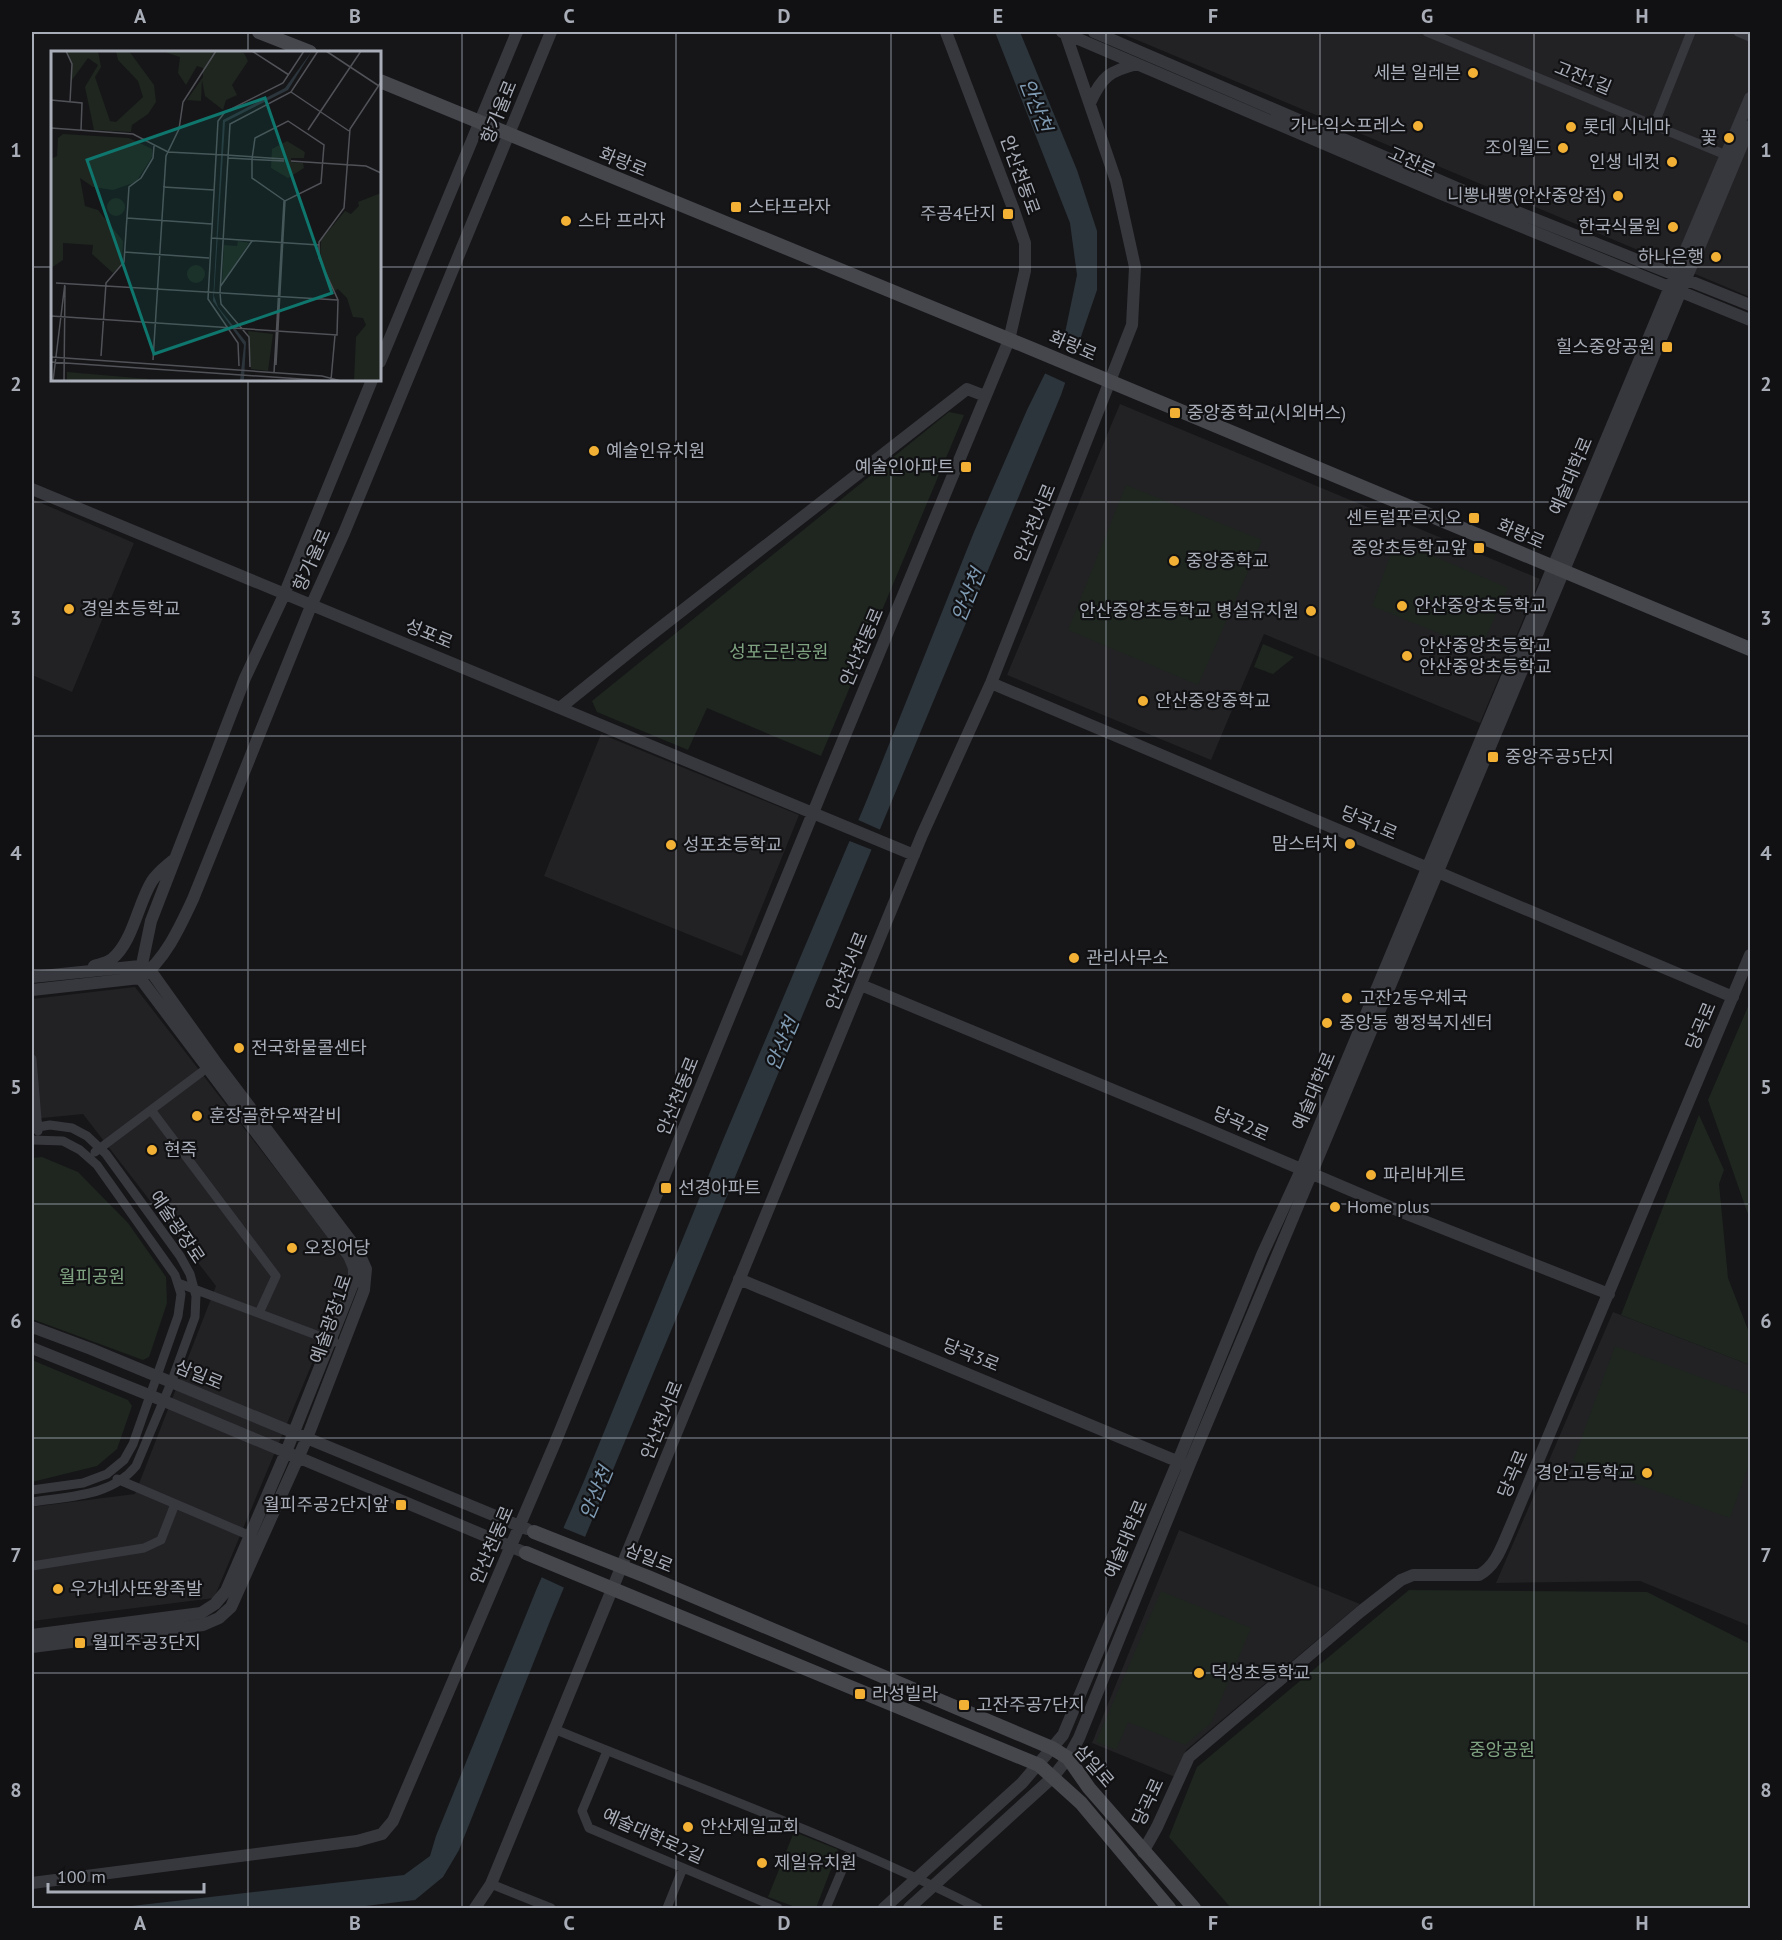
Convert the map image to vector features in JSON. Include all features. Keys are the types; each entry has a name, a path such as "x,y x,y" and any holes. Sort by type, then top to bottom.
{"main road":[{"path":"259,32 307,51"},
{"name":"화랑로","path":"381,81 1094,374 1750,649"},
{"name":"삼일로","path":"534,1532 621,1566 1052,1748 1068,1758 1089,1788 1194,1908"},
{"name":"삼일로","path":"526,1553 1039,1765 1081,1803 1169,1908"}],"street":[{"name":"항가울로","path":"381,360 517,32"},
{"name":"항가울로","path":"143,972 178,932 193,899 311,606 344,533 551,32"},
{"name":"안산천동로","path":"32,1883 357,1841 381,1834 393,1821 521,1526 1009,340 1025,271 1025,243 946,32"},
{"name":"고잔로","path":"1064,32 1438,193 1750,320"},
{"name":"안산천서로","path":"475,1908 491,1884 914,855 991,683 1132,325 1134,267 1116,181 1064,32"},
{"name":"고잔로","path":"1094,32 1457,188 1750,305"},
{"name":"고잔1길","path":"1427,32 1726,155"},
{"path":"1654,125 1691,32"},
{"path":"1738,32 1750,37"},
{"path":"1090,103 1103,79 1120,69 1137,64"},
{"name":"예술대학로","path":"884,1908 1022,1783 1063,1735 1184,1464 1676,289 1750,98"},
{"name":"예술대학로","path":"1681,276 1750,126"},
{"name":"항가울로","path":"143,972 151,921 175,858 245,678 284,595 372,381"},
{"path":"561,707 967,389 985,396"},
{"name":"성포로","path":"32,489 914,855"},
{"name":"당곡1로","path":"991,683 1733,997"},
{"name":"항가울로","path":"74,973 111,960 132,928 151,883 157,874 175,858"},
{"name":"당곡로","path":"1143,1852 1189,1757 1360,1612 1401,1580 1413,1575 1479,1575 1493,1564 1609,1294 1750,955"},
{"path":"32,977 74,973 143,972"},
{"path":"32,990 143,972"},
{"name":"예술광장1로","path":"32,1635 201,1613 215,1604 226,1591 256,1538 307,1438 354,1281 354,1268 349,1256 143,972"},
{"name":"당곡2로","path":"861,985 1409,1215 1609,1294"},
{"path":"32,1059 35,1139"},
{"path":"88,1157 211,1065"},
{"path":"151,1110 276,1276 259,1314"},
{"name":"예술광장로","path":"32,1502 99,1492 128,1476 136,1466 164,1401 195,1317 196,1296 190,1274 180,1256 100,1148 87,1136 72,1128 50,1125 35,1127"},
{"name":"예술광장로","path":"32,1490 83,1483 107,1474 124,1460 133,1444 158,1377 178,1316 181,1294 175,1275 97,1165 80,1150 63,1141 35,1139"},
{"name":"당곡3로","path":"739,1279 1184,1464"},
{"path":"178,1282 337,1343"},
{"name":"삼일로","path":"32,1327 534,1532"},
{"name":"예술광장1로","path":"32,1647 203,1625 219,1618 231,1607 286,1452 337,1343"},
{"name":"삼일로","path":"32,1348 526,1553"},
{"name":"예술대학로","path":"909,1908 1053,1777 1068,1758 1079,1738 1184,1464"},
{"path":"107,1474 256,1538"},
{"path":"32,1566 144,1548 161,1540 175,1504"},
{"path":"554,1729 851,1849 978,1908"},
{"name":"예술대학로2길","path":"607,1751 582,1811 589,1828 778,1908"},
{"path":"826,1908 851,1849"},
{"path":"667,1908 683,1868"},
{"path":"491,1884 551,1908"}],"shaded area":[{"path":"1118,32 1750,32 1750,297"},
{"name":"중앙중학교","path":"1120,404 1540,579 1480,723 1264,634 1211,760 1007,675"},
{"name":"경일초등학교","path":"32,499 134,543 72,692 32,675"},
{"name":"성포초등학교","path":"601,734 799,815 742,956 544,876"},
{"path":"135,987 352,1268 214,1598 32,1621 32,1507 135,1494 216,1286 83,1114 32,1119 32,999"},
{"name":"경안고등학교","path":"1613,1312 1750,1365 1750,1626 1640,1581 1496,1583"},
{"name":"덕성초등학교","path":"1179,1530 1360,1604 1186,1750 1175,1777 1092,1743"}],"green space":[{"name":"성포근린공원","path":"949,412 964,415 821,756 707,708 688,750 597,712 592,701"},
{"path":"1126,485 1262,540 1198,685 1068,630"},
{"path":"1396,540 1508,588 1480,650 1372,606"},
{"path":"1263,644 1294,657 1273,674 1254,667"},
{"path":"1750,1002 1750,1220 1708,1100"},
{"path":"1699,1115 1724,1170 1719,1184 1728,1278 1750,1335 1750,1365 1621,1315"},
{"name":"월피공원","path":"42,1157 78,1172 128,1223 166,1277 167,1303 149,1357 143,1360 32,1319 32,1158"},
{"path":"1615,1346 1750,1395 1750,1462 1730,1518 1573,1461"},
{"path":"32,1360 128,1400 132,1406 117,1449 97,1466 32,1482"},
{"name":"중앙공원","path":"1409,1590 1647,1592 1750,1644 1750,1908 1231,1908 1169,1837 1197,1767"},
{"path":"1161,1591 1251,1628 1211,1723 1185,1745 1128,1722 1116,1750 1096,1742"},
{"path":"794,1832 838,1851 816,1908 798,1908 768,1897"}],"water":[{"name":"안산천","path":"995,32 1020,32 1077,170 1097,231 1097,290 1061,395 550,1621 459,1850 443,1877 415,1900 349,1908 114,1908 404,1875 430,1856 436,1836 537,1588 584,1481 723,1140 866,802 974,532 1027,410 1065,333 1077,275 1070,223"}],"pier":[{"path":"1059,339 1081,348 1068,384 1042,372"},
{"path":"856,819 883,831 875,851 847,840"},
{"path":"561,1527 588,1538 567,1589 539,1576"}],"place":[{"name":"세븐 일레븐","path":"1473,73"},
{"name":"가나익스프레스","path":"1418,126"},
{"name":"롯데 시네마","path":"1571,127"},
{"name":"꽃","path":"1729,138"},
{"name":"조이월드","path":"1563,148"},
{"name":"인생 네컷","path":"1672,162"},
{"name":"니뽕내뽕(안산중앙점)","path":"1618,196"},
{"name":"스타프라자","path":"736,207"},
{"name":"주공4단지","path":"1008,214"},
{"name":"스타 프라자","path":"566,221"},
{"name":"한국식물원","path":"1673,227"},
{"name":"하나은행","path":"1716,257"},
{"name":"힐스중앙공원","path":"1667,347"},
{"name":"중앙중학교(시외버스)","path":"1175,413"},
{"name":"예술인유치원","path":"594,451"},
{"name":"예술인아파트","path":"966,467"},
{"name":"센트럴푸르지오","path":"1474,518"},
{"name":"중앙초등학교앞","path":"1479,548"},
{"name":"중앙중학교","path":"1174,561"},
{"name":"안산중앙초등학교","path":"1402,606"},
{"name":"경일초등학교","path":"69,609"},
{"name":"안산중앙초등학교 병설유치원","path":"1311,611"},
{"name":"안산중앙초등학교 안산중앙초등학교","path":"1407,656"},
{"name":"안산중앙중학교","path":"1143,701"},
{"name":"중앙주공5단지","path":"1493,757"},
{"name":"맘스터치","path":"1350,844"},
{"name":"성포초등학교","path":"671,845"},
{"name":"관리사무소","path":"1074,958"},
{"name":"고잔2동우체국","path":"1347,998"},
{"name":"중앙동 행정복지센터","path":"1327,1023"},
{"name":"전국화물콜센타","path":"239,1048"},
{"name":"훈장골한우짝갈비","path":"197,1116"},
{"name":"현죽","path":"152,1150"},
{"name":"파리바게트","path":"1371,1175"},
{"name":"선경아파트","path":"666,1188"},
{"name":"Home plus","path":"1335,1207"},
{"name":"오징어당","path":"292,1248"},
{"name":"경안고등학교","path":"1647,1473"},
{"name":"월피주공2단지앞","path":"401,1505"},
{"name":"우가네사또왕족발","path":"58,1589"},
{"name":"월피주공3단지","path":"80,1643"},
{"name":"덕성초등학교","path":"1199,1673"},
{"name":"라성빌라","path":"860,1694"},
{"name":"고잔주공7단지","path":"964,1705"},
{"name":"안산제일교회","path":"688,1827"},
{"name":"제일유치원","path":"762,1863"}]}
